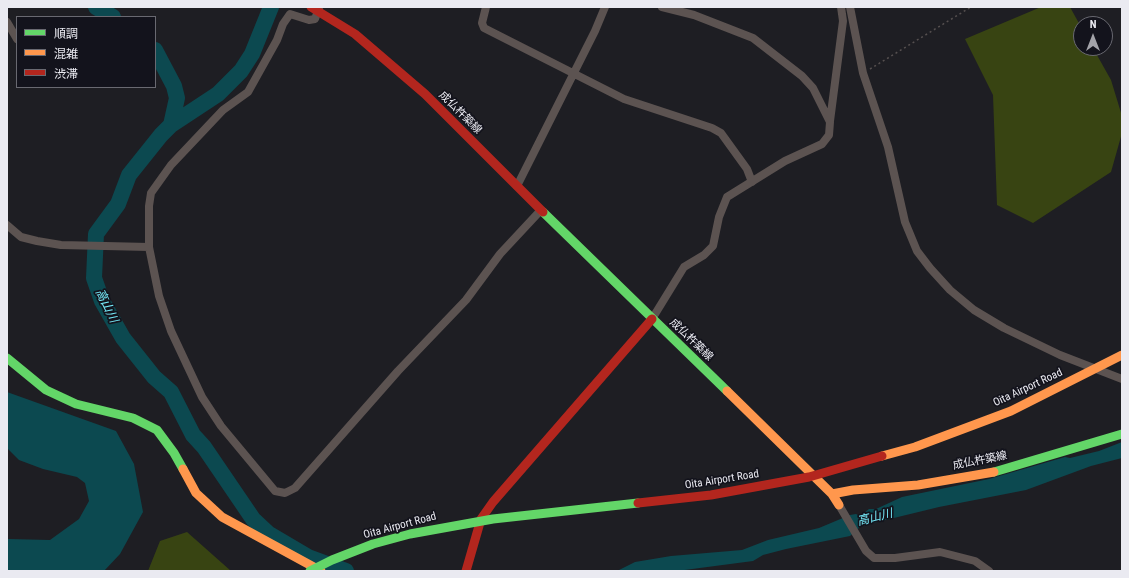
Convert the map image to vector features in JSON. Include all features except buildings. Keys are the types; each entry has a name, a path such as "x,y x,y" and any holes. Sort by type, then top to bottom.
{"main road":[{"name":"成仏杵築線","path":"317,8 355,34 425,94 541,210 832,494 853,490 918,485 995,472 1122,434"},
{"path":"466,571 481,519 493,502 652,319"},
{"name":"Oita Airport Road","path":"310,571 332,560 373,544 410,534 456,525 493,519 711,495 765,486 824,473 914,446 1011,411 1122,355"},
{"path":"7,358 46,390 76,404 133,418 157,430 174,453 196,493 222,517 320,571"},
{"path":"832,494 839,505"}],"street":[{"path":"486,7 482,23 484,28 624,99 712,128 721,133 747,169 752,182"},
{"path":"517,186 605,7"},
{"path":"662,7 694,15 753,38 802,76 813,88 830,122"},
{"path":"652,319 684,267 704,255 714,246 718,217 728,197 785,161 822,144 829,135 843,21 841,7"},
{"path":"850,7 863,73 888,147 906,222 917,250 930,268 950,290 974,310 1004,328 1060,355 1122,379"},
{"path":"317,8 315,19 309,20 290,14 283,24 277,40 248,92 223,110 161,178 151,193 148,223 148,247 159,296 171,331 202,397 221,426 275,491 285,493 295,488 398,371 466,300 500,254 541,210"},
{"path":"7,22 16,37"},
{"path":"7,225 22,237 62,245 148,247"},
{"path":"839,505 866,551 874,558 895,558 940,552 975,561 989,571"}],"path":[{"path":"863,73 971,7"}],"green space":[{"path":"1041,7 1070,7 1075,16 1073,16 1073,56 1098,56 1111,80 1122,116 1122,133 1111,172 1033,223 997,205 993,95 965,39"},
{"path":"187,532 231,571 148,571 160,541"}],"water":[{"path":"7,392 116,431 134,464 143,512 120,554 104,571 7,571 7,539 50,540 79,519 89,501 85,483 77,477 43,469 19,460 7,448"},
{"path":"1122,442 1122,458 1091,466 1026,490 939,507 861,526 850,536 786,549 763,555 753,561 677,571 617,571 635,562 671,556 742,550 768,540 819,528 850,515 856,514 860,516 869,509 876,509 902,497 989,479 1065,457 1070,458 1099,451"}],"waterway":[{"path":"96,7 111,16"},
{"name":"高山川","path":"271,7 252,54 241,71 218,94 171,125 161,135 129,175 118,204 96,234 94,278 102,301 123,338 154,377 171,392 193,435 204,447 253,519 269,534 308,557 346,571"},
{"path":"156,52 174,86 177,98 171,125"}],"traffic: fast":[{"path":"543,212 727,391"},
{"path":"7,358 46,390 76,404 133,418 157,430 174,453 183,469"},
{"path":"994,472 1122,434"},
{"path":"310,571 332,560 373,544 410,534 493,519 638,503"}],"traffic: slow":[{"path":"882,456 915,447 1011,411 1122,355"},
{"path":"727,391 832,494 839,505"},
{"path":"183,469 196,493 222,517 321,571"},
{"path":"832,494 853,490 918,485 994,472"}],"traffic: jam":[{"path":"311,7 355,34 425,94 543,212"},
{"path":"466,571 481,519 493,502 652,319"},
{"path":"638,503 711,495 809,477 882,456"}]}
